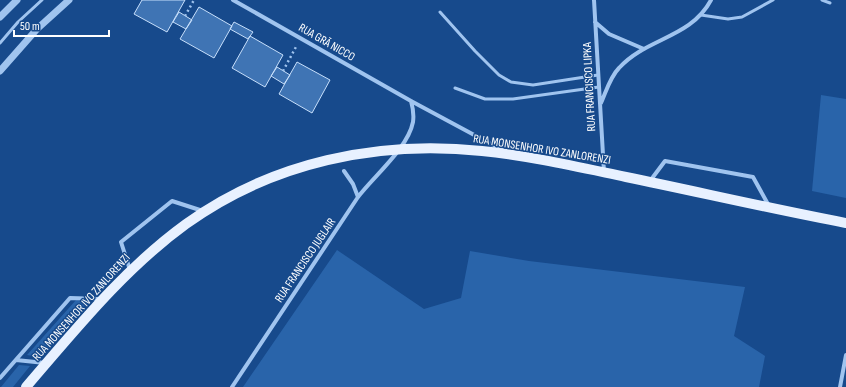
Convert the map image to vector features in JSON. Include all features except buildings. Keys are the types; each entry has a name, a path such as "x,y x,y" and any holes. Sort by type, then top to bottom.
{"main road":[{"name":"RUA MONSENHOR IVO ZANLORENZI","path":"26,387 130,270 162,242 204,211 241,190 288,171 315,162 344,156 400,149 460,149 511,154 846,222"}],"street":[{"path":"0,17 17,0"},
{"path":"0,71 37,29 69,0"},
{"name":"RUA GRÃ NICCO","path":"233,0 411,101 511,154"},
{"name":"RUA FRANCISCO LIPKA","path":"594,0 604,172"},
{"path":"600,106 618,68 644,49 687,27 701,15 710,0"},
{"path":"595,22 610,34 644,49"},
{"path":"400,149 411,130 414,121 411,101"},
{"name":"RUA FRANCISCO JUGLAIR","path":"232,387 358,197 400,149"},
{"path":"650,182 665,161 753,177 770,207"},
{"path":"344,171 353,184 358,197"},
{"path":"130,270 121,242 166,206 172,202 204,211"},
{"path":"0,378 70,298 103,299"},
{"path":"840,387 846,354"},
{"path":"16,360 47,363"}],"lane":[{"path":"0,43 18,22 42,0"},
{"path":"701,15 728,19 742,17 773,0"},
{"path":"822,0 830,2"},
{"path":"440,12 479,56 499,75 511,82 533,85 598,75"},
{"path":"455,88 485,99 513,99 599,87"}],"path":[{"path":"185,16 193,1 190,0"},
{"path":"283,71 301,39"}],"shaded area":[{"path":"821,95 846,99 846,198 812,191"},
{"path":"337,250 424,309 461,298 470,251 529,261 745,287 734,336 765,356 759,387 243,387"},
{"path":"76,300 89,301 39,357 27,355"},
{"path":"19,365 30,366 13,387 1,387"}]}
